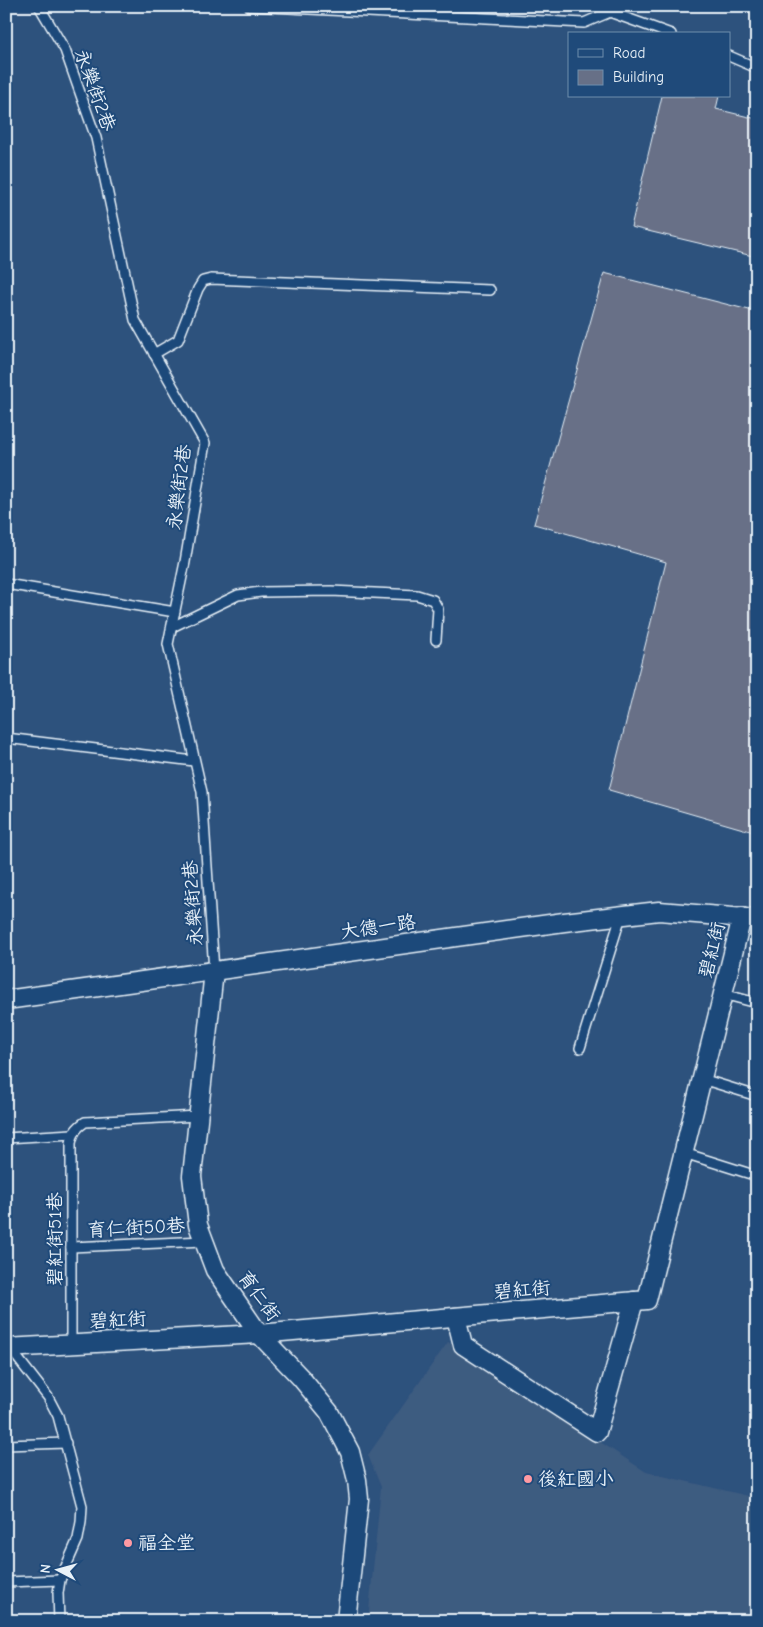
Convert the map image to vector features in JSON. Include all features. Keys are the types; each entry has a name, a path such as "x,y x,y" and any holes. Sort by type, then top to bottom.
{"street":[{"name":"大德一路","path":"6,1000 564,922 659,911 750,918"},
{"name":"碧紅街","path":"7,1346 260,1334 647,1300 723,994 750,918"},
{"name":"育仁街","path":"214,971 192,1176 198,1225 215,1270 260,1334 302,1378 329,1412 350,1452 357,1480 359,1499 346,1621"},
{"path":"456,1317 463,1345 598,1432 634,1301"}],"lane":[{"name":"永樂街2巷","path":"39,6 65,50 96,138 135,320 205,443 185,562 168,644 202,792 214,971"},
{"path":"249,6 584,23 610,12"},
{"path":"593,6 665,32"},
{"path":"730,56 757,68"},
{"path":"154,354 178,340 198,289 203,281 211,278 490,290"},
{"path":"6,584 175,612"},
{"path":"172,627 238,595 261,592 331,591 417,595 432,600 438,609 436,640"},
{"path":"6,738 194,761"},
{"path":"580,1048 621,916"},
{"path":"723,994 757,1003"},
{"path":"702,1079 757,1096"},
{"path":"6,1138 72,1134 77,1127 85,1122 198,1116"},
{"name":"碧紅街51巷","path":"71,1344 72,1134"},
{"path":"684,1153 757,1176"},
{"name":"育仁街50巷","path":"71,1247 204,1241"},
{"path":"7,1346 48,1397 58,1416 82,1506 78,1539 60,1580 58,1593 59,1621"},
{"path":"6,1445 66,1443"},
{"path":"6,1582 60,1580"}],"shaded area":[{"name":"後紅國小","path":"448,1342 646,1472 757,1498 757,1621 368,1621 381,1487 368,1455"}],"building":[{"path":"662,98 719,98 716,109 757,119 757,257 631,227"},
{"path":"604,273 757,312 757,833 609,790 666,562 534,524"}],"place":[{"name":"後紅國小","path":"528,1479"},
{"name":"福全堂","path":"128,1543"}]}
